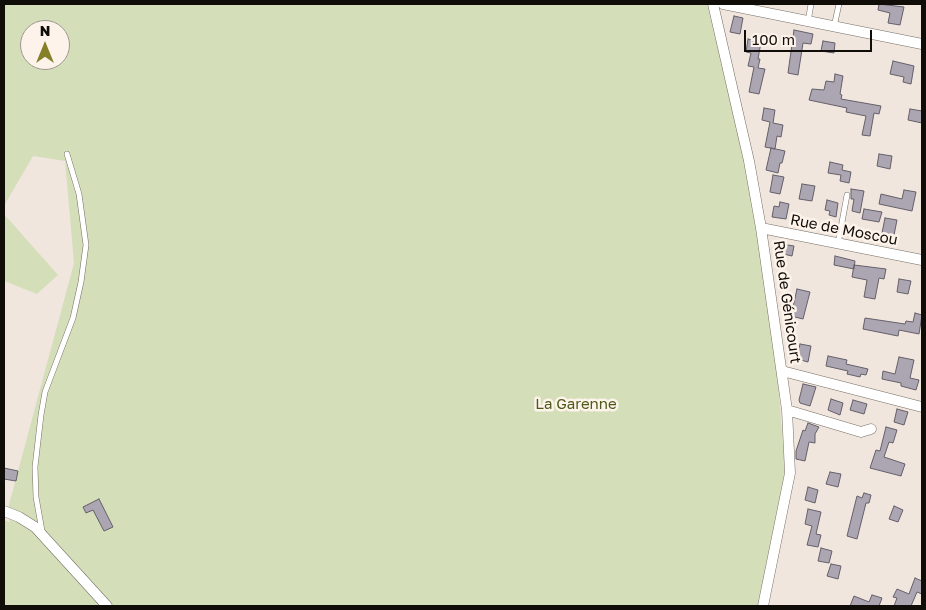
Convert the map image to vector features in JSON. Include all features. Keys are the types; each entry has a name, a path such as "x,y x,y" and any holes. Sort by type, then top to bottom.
{"street":[{"name":"Rue de Génicourt","path":"713,4 749,162 761,228 787,410 790,473 763,606"},
{"path":"723,4 922,44"},
{"name":"Rue de Moscou","path":"761,228 922,260"},
{"path":"782,371 922,407"},
{"path":"787,410 861,432 871,429"},
{"path":"4,511 28,522 42,534 107,606"}],"lane":[{"path":"808,22 811,4"},
{"path":"834,27 839,4"},
{"path":"42,534 36,497 35,467 41,415 46,392 73,318 81,282 86,245 79,194 67,154"},
{"path":"838,244 847,195"}],"green space":[{"name":"La Garenne","path":"4,4 707,4 748,178 777,370 785,471 758,606 4,606 4,520 10,522 7,512 74,263 65,161 33,156 4,206"},
{"path":"4,214 58,275 37,294 4,281"}],"building":[{"path":"879,4 904,7 900,25 888,23 890,13 878,10"},
{"path":"734,16 743,18 740,34 730,32"},
{"path":"794,30 813,34 811,44 803,43 798,75 788,73"},
{"path":"748,39 761,42 758,68 765,69 759,94 749,92 754,67 748,66 751,53 746,52"},
{"path":"823,41 835,43 834,53 821,51"},
{"path":"893,61 914,66 911,84 903,82 904,77 890,74"},
{"path":"835,74 843,76 841,99 881,106 879,114 874,113 870,136 862,135 866,116 846,112 847,108 809,100 812,89 824,90 826,81 834,82"},
{"path":"764,108 775,110 773,123 783,125 781,137 777,136 775,149 765,147 770,122 762,120"},
{"path":"910,109 922,111 922,123 908,120"},
{"path":"771,148 785,151 778,173 766,170"},
{"path":"879,154 892,156 890,169 877,166"},
{"path":"830,162 843,165 842,170 851,172 849,183 840,181 841,175 828,173"},
{"path":"773,175 784,177 780,194 770,192"},
{"path":"802,184 815,186 812,201 799,199"},
{"path":"851,189 864,191 860,213 852,211 854,199 851,199"},
{"path":"904,190 916,192 912,211 879,204 881,194 902,199"},
{"path":"827,200 838,203 836,217 829,215 830,211 825,210"},
{"path":"780,202 789,204 786,219 772,217 774,206 779,207"},
{"path":"864,209 882,212 879,222 862,219"},
{"path":"885,218 897,220 894,235 882,233"},
{"path":"781,244 794,246 792,256 779,253"},
{"path":"835,256 855,261 854,269 834,265"},
{"path":"854,265 886,269 884,279 879,278 875,299 864,297 867,280 852,277"},
{"path":"899,279 911,281 908,294 897,292"},
{"path":"797,289 810,292 803,319 791,316"},
{"path":"915,313 922,315 919,334 899,330 898,336 863,329 865,318 905,324 906,321 913,322"},
{"path":"800,344 811,346 808,362 797,359"},
{"path":"828,356 847,360 846,364 868,369 866,375 861,374 860,377 847,374 848,371 826,366"},
{"path":"899,357 914,360 910,378 919,380 916,390 901,386 901,383 882,379 883,371 895,374"},
{"path":"803,384 816,387 810,406 800,403 799,400"},
{"path":"831,399 843,403 840,415 828,410"},
{"path":"853,400 867,404 864,414 850,410"},
{"path":"897,409 908,412 904,425 894,422"},
{"path":"808,423 819,427 815,434 815,443 809,442 805,461 796,459 796,451 803,430 805,431"},
{"path":"886,427 897,430 893,443 889,442 884,457 905,464 901,476 870,468 876,450 880,451"},
{"path":"4,468 18,471 16,481 4,479"},
{"path":"830,472 841,474 838,487 826,484"},
{"path":"808,487 818,490 815,503 805,500"},
{"path":"864,493 871,495 869,503 866,503 857,539 847,536 857,496 862,498"},
{"path":"99,499 113,527 104,531 93,510 86,513 83,507"},
{"path":"894,506 903,510 898,522 889,519"},
{"path":"808,509 821,512 816,534 821,535 818,547 807,545 812,526 805,524"},
{"path":"821,548 832,551 829,563 818,561"},
{"path":"831,564 841,566 838,579 827,576"},
{"path":"915,578 922,581 922,594 917,592 911,606 894,606 897,598 893,597 897,589 909,594"},
{"path":"872,595 882,598 879,606 850,606 854,596 869,602"}]}
